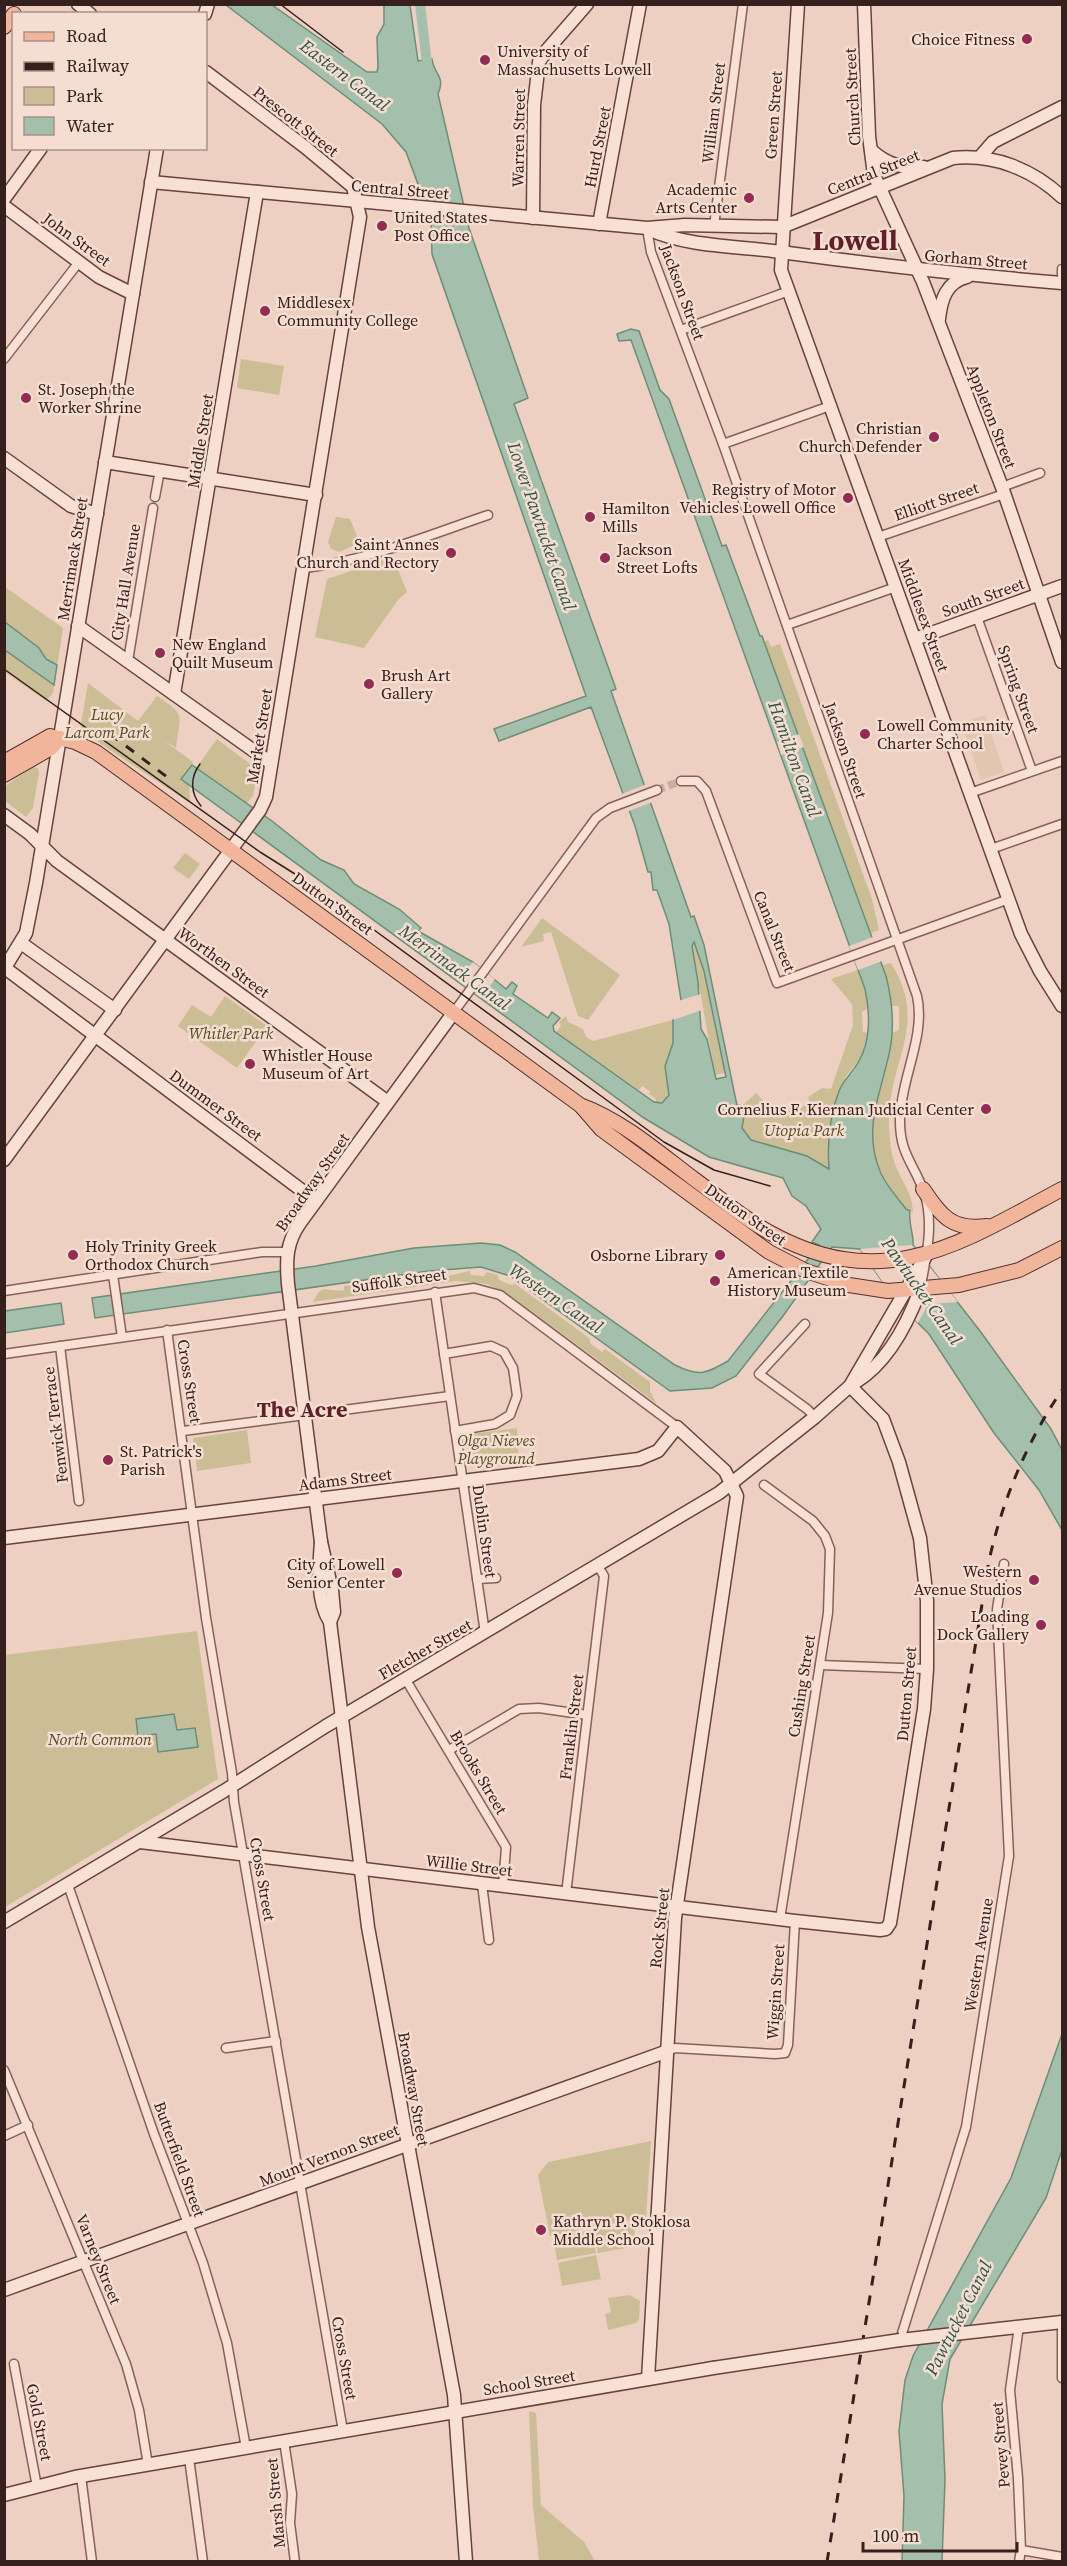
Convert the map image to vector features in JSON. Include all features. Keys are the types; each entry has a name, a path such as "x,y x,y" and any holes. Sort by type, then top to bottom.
{"main road":[{"name":"Warren Street","path":"533,218 534,105 539,62 587,4"},
{"name":"Hurd Street","path":"599,224 640,4"},
{"name":"Green Street","path":"782,227 798,4"},
{"name":"Church Street","path":"864,4 870,150 874,175 879,188"},
{"name":"Prescott Street","path":"207,73 305,147 353,187 356,202"},
{"path":"980,157 993,142 1062,107"},
{"path":"4,199 40,150"},
{"name":"Merrimack Street","path":"5,968 26,933 157,150"},
{"path":"870,150 883,161 894,165 929,167"},
{"name":"Central Street","path":"151,182 647,228 676,225 782,227 953,158 980,157 1003,162 1028,172 1062,195"},
{"name":"Appleton Street","path":"879,188 919,271 1003,490 1062,662"},
{"name":"Middle Street","path":"174,694 257,192"},
{"name":"Market Street","path":"4,1160 231,850 265,800 360,217 356,202"},
{"name":"John Street","path":"4,206 99,277 133,294"},
{"name":"Middlesex Street","path":"782,227 781,267 830,406 1009,899 1032,956 1062,1006"},
{"name":"Central Street","path":"647,228 676,238 781,252"},
{"name":"Gorham Street","path":"781,252 919,271 1062,284"},
{"path":"939,323 943,298 948,288 955,281 971,276"},
{"path":"4,458 70,506 97,514"},
{"path":"105,462 315,495"},
{"name":"South Street","path":"915,639 1062,586"},
{"path":"78,626 271,764"},
{"path":"4,762 40,739 50,736 60,738"},
{"path":"4,776 51,748 60,738"},
{"name":"Dutton Street","path":"60,738 96,752 580,1105 616,1122 761,1228 789,1243 819,1253 868,1261 924,1258 958,1244 1062,1189"},
{"name":"Worthen Street","path":"4,815 57,861 388,1102"},
{"path":"21,943 115,1010"},
{"name":"Dummer Street","path":"5,968 316,1202"},
{"name":"Broadway Street","path":"454,1012 294,1231 286,1256 321,1542 323,1611 330,1622 359,1869 456,2412 466,2562"},
{"name":"Dutton Street","path":"580,1105 601,1129 753,1241 806,1271 856,1287 888,1291 914,1290 990,1279 1019,1270 1062,1248"},
{"path":"923,1189 942,1215 952,1223 972,1227 998,1224"},
{"name":"Fletcher Street","path":"4,1922 140,1842 341,1717 598,1566 732,1484 879,1364 909,1314 924,1258"},
{"name":"Fletcher Street","path":"850,1386 899,1304 914,1290"},
{"name":"Dutton Street","path":"795,1921 880,1930 889,1926 924,1711 927,1668 927,1601 920,1538 899,1462 883,1419 850,1386"},
{"name":"Adams Street","path":"4,1538 639,1459 658,1451 677,1427"},
{"name":"Suffolk Street","path":"677,1427 725,1471 732,1484"},
{"name":"Rock Street","path":"648,2379 665,2052 677,1907 737,1496 732,1484"},
{"name":"Willie Street","path":"140,1842 795,1921"},
{"name":"Mount Vernon Street","path":"4,2290 665,2052"},
{"name":"School Street","path":"4,2495 81,2476 713,2368 900,2340 1062,2322"}],"street":[{"name":"William Street","path":"714,226 743,4"},
{"name":"Jackson Street","path":"647,228 651,252 723,444 915,990 919,1013 901,1105 901,1136 907,1160 923,1189 929,1222 924,1258"},
{"path":"4,359 79,262"},
{"path":"1062,269 1062,284"},
{"path":"681,330 789,291"},
{"path":"723,444 830,406"},
{"path":"155,497 159,470"},
{"name":"Elliott Street","path":"878,537 1003,490 1040,473"},
{"name":"City Hall Avenue","path":"128,661 153,508"},
{"path":"304,568 324,566 400,545 488,515"},
{"path":"787,625 896,587"},
{"name":"Spring Street","path":"977,617 1032,771"},
{"path":"970,793 1062,760"},
{"name":"Canal Street","path":"681,782 697,781 706,791 777,983 1009,899"},
{"path":"454,1012 601,813 655,791"},
{"path":"991,849 1062,824"},
{"path":"4,1291 262,1252 286,1256"},
{"path":"113,1275 122,1337"},
{"name":"Suffolk Street","path":"4,1354 474,1288 500,1295 677,1427"},
{"name":"Dublin Street","path":"435,1292 485,1633"},
{"path":"804,1324 759,1374 815,1417"},
{"name":"Cross Street","path":"167,1330 183,1431 206,1618 232,1786 343,2431"},
{"name":"Fenwick Terrace","path":"60,1346 79,1501"},
{"path":"444,1354 491,1346 504,1352 513,1368 516,1396 510,1415 495,1424 456,1431"},
{"path":"183,1431 450,1396"},
{"name":"Cushing Street","path":"764,1485 813,1521 825,1536 830,1549 828,1613 780,1919"},
{"name":"Western Avenue","path":"900,2340 966,2127 1009,1856 997,1609 1004,1564"},
{"name":"Franklin Street","path":"566,1894 604,1576 598,1566"},
{"path":"477,1580 496,1578"},
{"path":"820,1665 927,1668"},
{"name":"Brooks Street","path":"406,1680 506,1847 503,1886"},
{"path":"448,1750 519,1709 539,1708 587,1715"},
{"path":"482,1884 489,1940"},
{"name":"Butterfield Street","path":"68,1885 203,2264 226,2343 246,2448"},
{"name":"Wiggin Street","path":"665,2052 675,2048 785,2053 788,2045 795,1921"},
{"path":"226,2048 276,2041"},
{"name":"Varney Street","path":"4,2070 126,2364 140,2410 148,2465"},
{"path":"4,2136 28,2125"},
{"path":"1062,2322 1062,2378"},
{"name":"Pevey Street","path":"1019,2326 1010,2390 1018,2478 1021,2550 1019,2562"},
{"name":"Gold Street","path":"14,2364 37,2487"},
{"name":"Marsh Street","path":"284,2441 292,2494 290,2523 295,2562"},
{"path":"189,2458 203,2562"},
{"path":"81,2476 92,2562"},
{"path":"1021,2550 1059,2554 1062,2557"}],"shaded area":[{"path":"985,715 1004,772 981,780 961,723"}],"green space":[{"path":"241,359 284,366 279,395 237,388"},
{"path":"336,517 350,519 360,543 339,552 331,549 328,542"},
{"path":"393,557 407,592 398,600 364,648 315,637 327,579"},
{"name":"Lucy Larcom Park","path":"5,587 63,628 53,693 46,701 5,672"},
{"path":"768,640 771,647 780,644 872,899 879,930 871,933 764,642"},
{"name":"Lucy Larcom Park","path":"88,683 138,721 157,696 177,712 180,721 176,748 162,739 193,762 189,771 190,803 80,730"},
{"path":"217,739 258,770 253,796 246,804 196,768"},
{"path":"33,767 38,768 39,773 33,808 26,817 5,801 5,786"},
{"path":"185,853 200,864 189,879 173,868"},
{"path":"542,918 620,975 588,1020 578,1016 551,932 543,934 544,941 521,947"},
{"path":"694,942 702,961 725,1073 715,1075 692,946"},
{"path":"891,963 902,985 907,1006 907,1024 890,1101 889,1135 893,1158 909,1194 913,1212 904,1205 892,1189 880,1168 873,1148 872,1129 889,1054 891,1033 899,1030 899,1006 891,1006 890,990 883,965"},
{"name":"Utopia Park","path":"858,970 865,989 868,1008 862,1012 863,1032 868,1033 860,1059 846,1076 833,1108 828,1140 829,1169 807,1156 751,1140 742,1128 744,1116 742,1106 756,1093 777,1115 810,1104 808,1097 822,1088 831,1089 853,1025 852,1004 831,979"},
{"name":"Whitler Park","path":"225,996 267,1026 237,1068 178,1026 192,1005 211,1017"},
{"path":"566,1016 568,1022 583,1029 586,1037 593,1041 673,1020 673,1043 665,1066 670,1088 665,1101 655,1103 656,1099 649,1094 650,1091 642,1086 639,1090 556,1032 561,1026 559,1022"},
{"path":"470,1271 471,1275 484,1276 487,1272 498,1275 499,1280 512,1285 514,1283 589,1338 591,1344 602,1352 605,1349 650,1382 650,1391 656,1403 511,1296 487,1284 455,1281 313,1302 316,1296 325,1289 338,1291 344,1290 344,1286 394,1280 395,1284 404,1283 404,1279 442,1274 444,1277"},
{"name":"Olga Nieves Playground","path":"517,1428 519,1463 483,1468 471,1463 465,1435"},
{"path":"247,1430 251,1463 197,1471 193,1438"},
{"name":"North Common","path":"197,1631 218,1779 5,1907 4,1655"},
{"path":"651,2141 646,2217 550,2236 538,2175 548,2162"},
{"path":"633,2223 637,2246 598,2253 594,2230"},
{"path":"591,2230 596,2253 557,2260 553,2237"},
{"path":"596,2255 601,2279 562,2286 558,2263"},
{"path":"630,2295 640,2301 639,2320 636,2323 608,2330 605,2314 611,2312 608,2298"},
{"path":"529,2411 536,2413 541,2505 584,2542 595,2561 539,2561 533,2507"}],"water":[{"path":"226,5 272,5 367,72 377,72 377,37 384,24 384,5 410,5 418,61 432,59 440,79 438,94 469,228 528,398 514,404 616,689 611,691 691,917 694,916 704,945 737,1105 743,1106 742,1128 751,1140 807,1156 829,1169 828,1149 833,1110 841,1087 859,1061 866,1044 868,1007 865,989 631,340 619,341 617,334 631,329 639,331 660,390 669,399 722,546 726,545 760,636 762,636 886,976 892,1010 892,1035 873,1122 875,1154 880,1171 891,1190 910,1211 913,1245 980,1331 1051,1429 1062,1450 1062,1530 1039,1490 994,1433 929,1334 895,1300 860,1249 832,1247 783,1316 736,1376 712,1388 670,1391 510,1276 481,1267 429,1271 95,1318 92,1298 316,1266 414,1248 481,1243 500,1245 515,1252 675,1365 690,1371 702,1372 714,1369 728,1361 819,1245 812,1242 821,1229 806,1206 792,1196 783,1178 709,1157 644,1118 181,779 192,765 272,821 321,860 344,870 354,884 399,909 421,928 418,931 473,962 506,989 512,982 517,986 513,994 548,1018 552,1012 560,1018 553,1026 554,1031 654,1102 662,1103 669,1095 665,1066 673,1043 673,1020 678,1013 681,1000 669,924 657,890 653,890 651,872 648,872 635,826 591,707 499,741 494,729 586,696 432,254 431,219 406,152 382,124","holes":["694,942 704,971 726,1077 716,1079 707,1039 701,1029 698,982 692,946"]},
{"path":"5,622 39,648 46,659 57,665 54,685 5,650"},
{"path":"61,1303 64,1324 5,1333 5,1311"},
{"path":"174,1714 177,1730 195,1728 198,1747 158,1752 156,1734 138,1736 136,1719"},
{"name":"Pawtucket Canal","path":"1062,2034 1062,2150 1046,2198 950,2359 942,2404 945,2480 942,2561 902,2562 904,2496 899,2431 905,2380 913,2356 1011,2178"}],"pier":[{"path":"799,734 804,747 781,755 777,742"},
{"path":"647,784 653,802 626,812 619,795"},
{"path":"873,937 882,961 858,970 849,946"},
{"path":"473,962 495,979 481,998 458,981"},
{"path":"701,994 702,1010 673,1020 678,1001"},
{"path":"912,1245 958,1302 928,1304 918,1323 895,1300 860,1249"}],"waterway":[{"path":"420,4 427,64 424,71"}],"tunnel":[{"path":"657,790 681,781"}],"tram line":[{"path":"280,4 343,52"},
{"path":"4,669 260,852 314,886 664,1142 714,1170 770,1186"},
{"path":"200,764 194,774 193,790 201,806"}],"railway":[{"path":"110,734 167,777"},
{"path":"827,2562 989,1561 1001,1516 1017,1472 1062,1390"}],"place":[{"name":"Choice Fitness","path":"1027,39"},
{"name":"University of Massachusetts Lowell","path":"485,60"},
{"name":"Academic Arts Center","path":"749,198"},
{"name":"United States Post Office","path":"382,226"},
{"name":"Middlesex Community College","path":"265,311"},
{"name":"St. Joseph the Worker Shrine","path":"26,398"},
{"name":"Christian Church Defender","path":"934,437"},
{"name":"Registry of Motor Vehicles Lowell Office","path":"848,498"},
{"name":"Hamilton Mills","path":"590,517"},
{"name":"Saint Annes Church and Rectory","path":"451,553"},
{"name":"Jackson Street Lofts","path":"605,558"},
{"name":"New England Quilt Museum","path":"160,653"},
{"name":"Brush Art Gallery","path":"369,684"},
{"name":"Lowell Community Charter School","path":"865,734"},
{"name":"Whistler House Museum of Art","path":"250,1064"},
{"name":"Cornelius F. Kiernan Judicial Center","path":"986,1109"},
{"name":"Holy Trinity Greek Orthodox Church","path":"73,1255"},
{"name":"Osborne Library","path":"720,1255"},
{"name":"American Textile History Museum","path":"715,1281"},
{"name":"St. Patrick's Parish","path":"108,1460"},
{"name":"City of Lowell Senior Center","path":"397,1573"},
{"name":"Western Avenue Studios","path":"1034,1580"},
{"name":"Loading Dock Gallery","path":"1041,1625"},
{"name":"Kathryn P. Stoklosa Middle School","path":"541,2230"}],"district":[{"name":"Lowell","path":"855,240"},
{"name":"The Acre","path":"302,1409"}],"water label":[{"name":"Eastern Canal","path":"345,75"},
{"name":"Lower Pawtucket Canal","path":"542,526"},
{"name":"Hamilton Canal","path":"795,759"},
{"name":"Merrimack Canal","path":"455,967"},
{"name":"Western Canal","path":"556,1298"}]}
